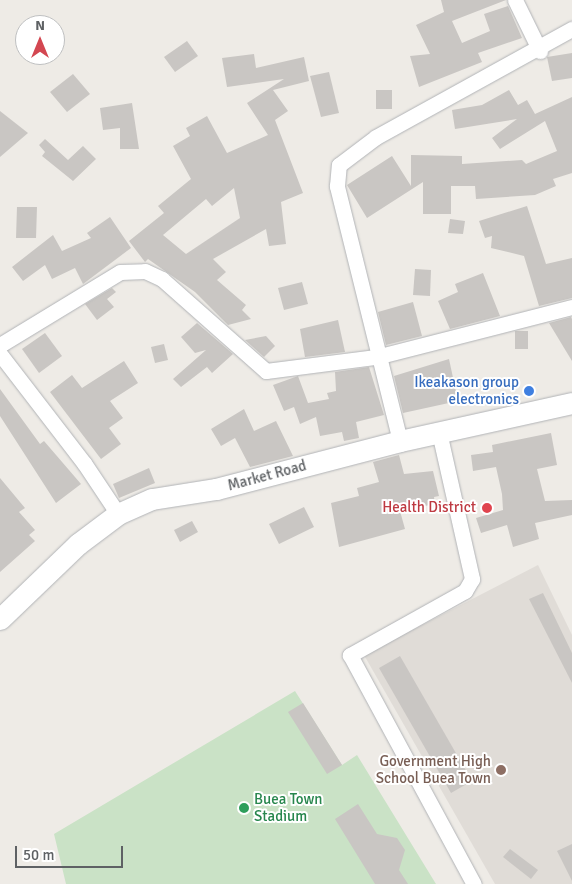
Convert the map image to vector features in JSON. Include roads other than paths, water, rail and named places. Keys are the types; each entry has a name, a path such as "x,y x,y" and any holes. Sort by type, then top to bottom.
{"main road":[{"name":"Market Road","path":"0,619 78,544 118,514 152,499 216,489 400,441 572,404"}],"street":[{"path":"515,0 540,50"},
{"path":"400,441 376,357 337,186 339,165 376,138 540,50 572,29"},
{"path":"0,345 120,272 145,271 203,310 266,371 376,357 572,307"},
{"path":"0,354 84,462 118,514"},
{"path":"439,432 472,579 465,591 350,656 474,884"}],"place":[{"name":"Ikeakason group electronics","path":"529,391"},
{"name":"Health District","path":"487,508"},
{"name":"Government High School Buea Town","path":"501,770"},
{"name":"Buea Town Stadium","path":"244,808"}]}
